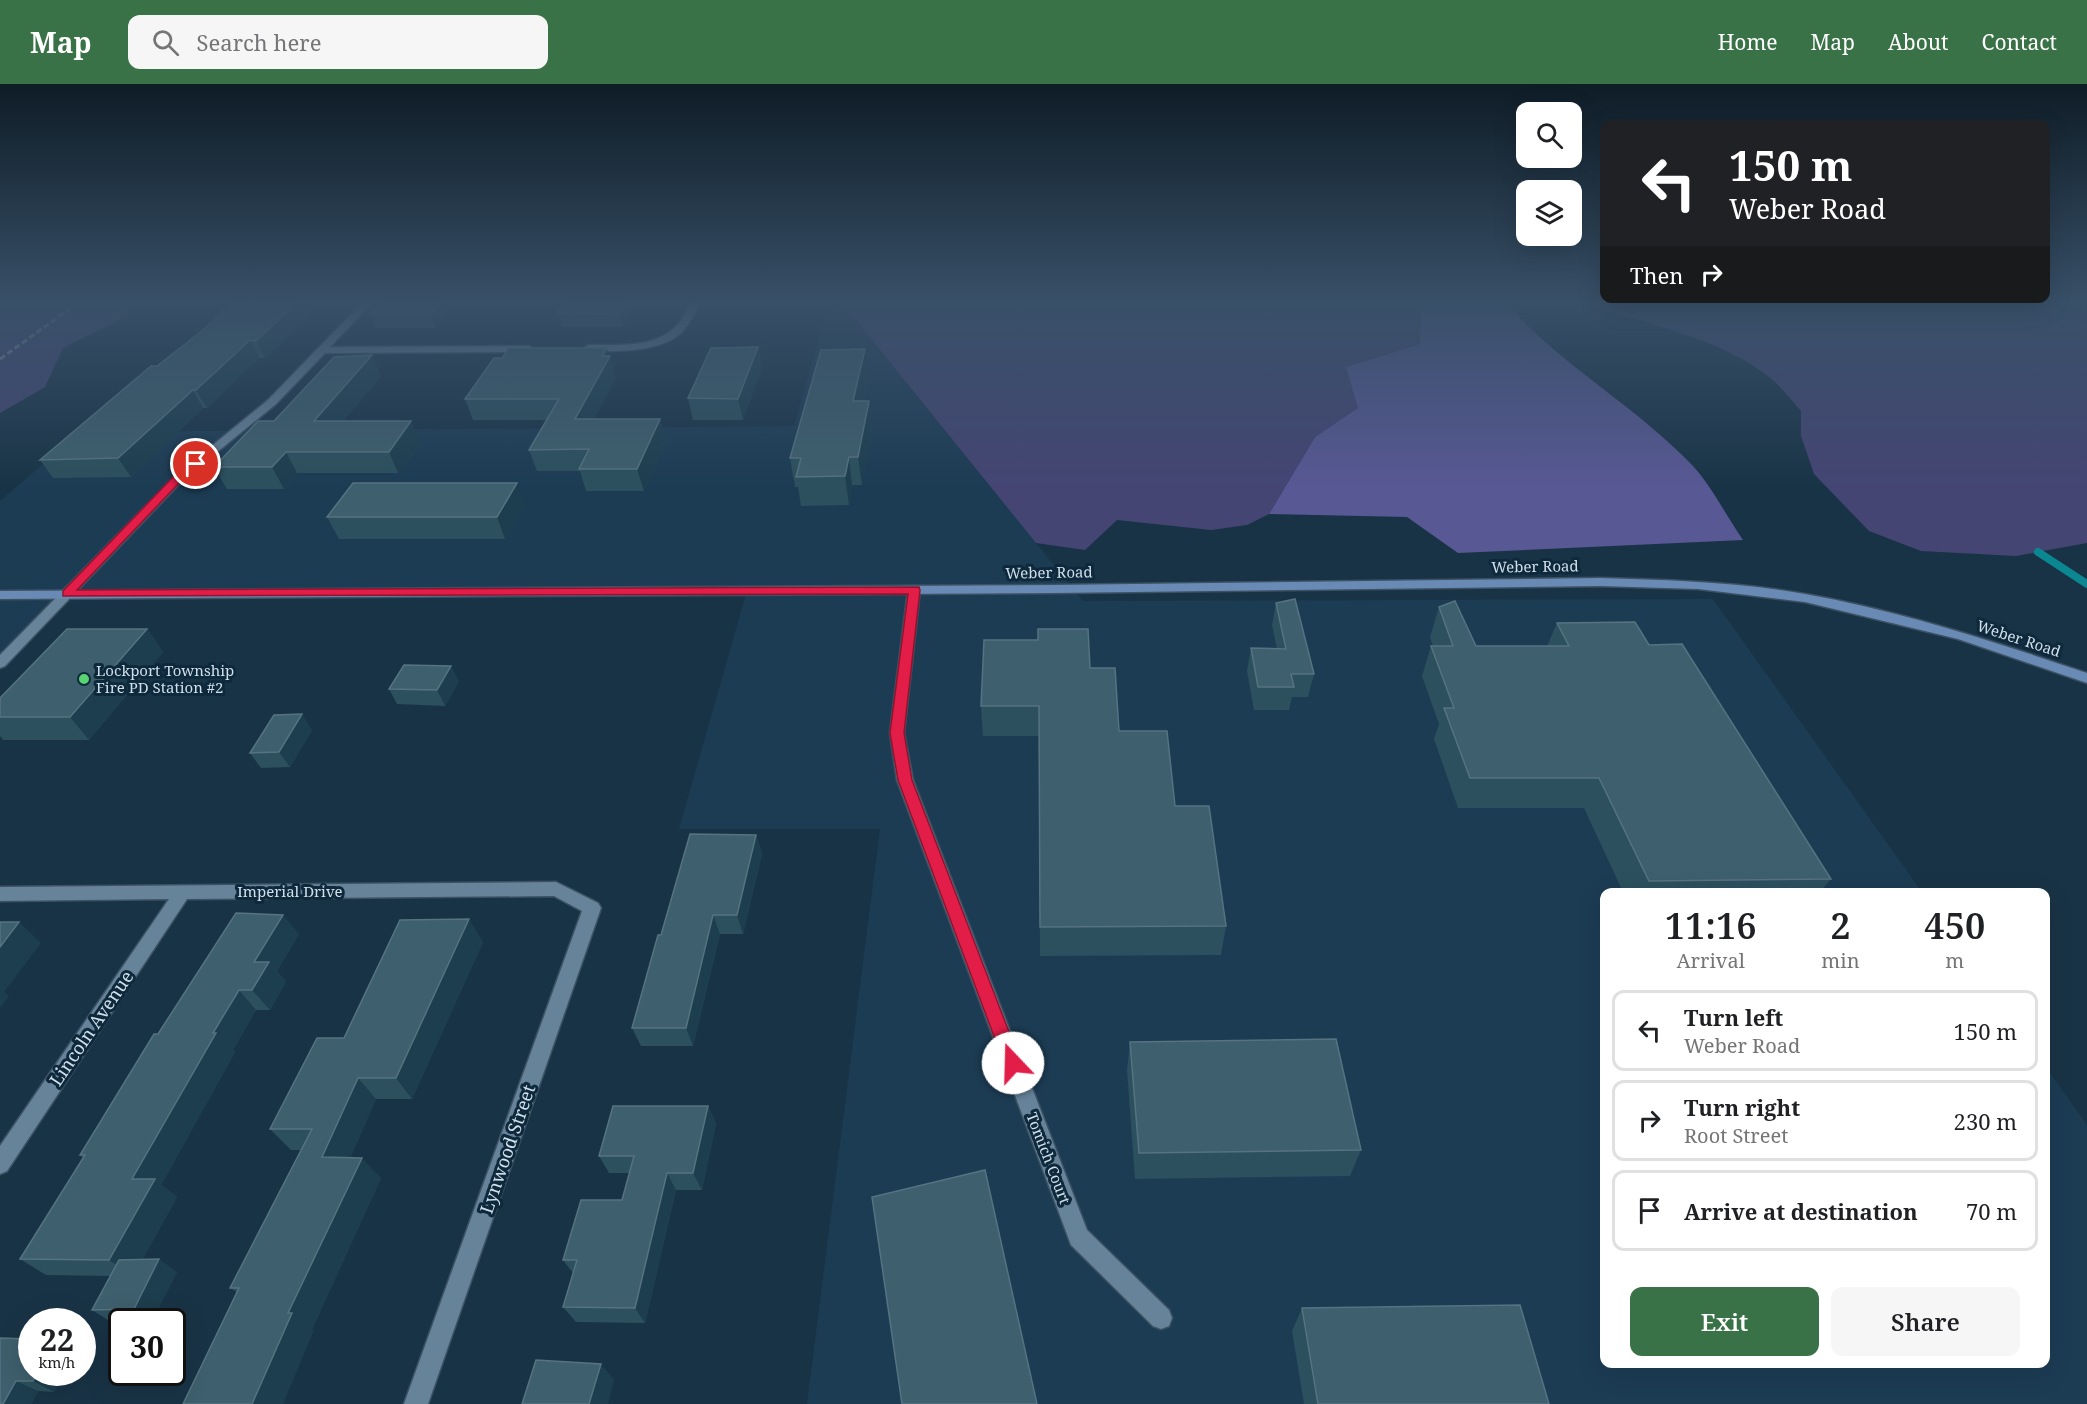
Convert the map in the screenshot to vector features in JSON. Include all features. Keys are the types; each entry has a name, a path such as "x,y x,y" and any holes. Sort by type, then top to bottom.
{"main road":[{"name":"Weber Road","path":"0,595 914,590 1600,582 1698,585 1805,598 1962,636 2087,678"}],"street":[{"path":"0,663 179,478 272,402 309,365"},
{"name":"Tomich Court","path":"914,590 897,733 905,780 1079,1237 1161,1318"},
{"name":"Imperial Drive","path":"0,894 556,889 578,900"},
{"name":"Lincoln Avenue","path":"0,1164 183,892"},
{"name":"Lynwood Street","path":"416,1404 592,908 578,900"}],"shaded area":[{"path":"0,365 55,365 45,387 0,413"},
{"path":"811,365 892,365 1083,601 1713,599 1919,888 1600,888 1600,1368 2050,1368 2050,1073 2087,1125 2087,1404 807,1404 880,829 679,829 748,587 0,592 0,501 80,432 794,426"},
{"path":"892,365 1354,365 1346,367 1359,408 1315,437 1269,514 1247,525 1211,530 1117,520 1085,550 1036,543"},
{"path":"1354,365 1573,365 1647,423 1692,465 1712,491 1743,540 1458,553 1407,517 1269,514 1315,437 1358,408 1346,367"},
{"path":"1753,365 2087,365 2087,543 2016,556 1921,551 1869,531 1814,474 1801,436 1801,411 1773,380"},
{"path":"55,597 0,654 0,599"}],"building":[{"path":"223,365 118,458 40,460 151,366"},
{"path":"327,365 364,365 314,421 411,421 389,452 286,452 272,467 214,467 258,421 274,421"},
{"path":"489,365 605,365 575,419 660,419 637,469 579,469 589,449 529,450 559,399 465,399"},
{"path":"703,365 751,365 738,399 688,398"},
{"path":"817,365 861,365 853,401 869,401 858,457 849,457 845,476 796,477 801,458 790,458"},
{"path":"353,483 517,483 497,517 327,517"},
{"path":"1295,599 1314,674 1291,674 1294,687 1258,687 1251,648 1286,649 1276,603"},
{"path":"1455,601 1476,646 1569,646 1557,623 1635,622 1649,645 1682,644 1831,879 1649,881 1599,778 1470,778 1444,708 1454,708 1431,646 1453,646 1439,607"},
{"path":"67,629 147,629 70,717 0,717 0,698"},
{"path":"1038,629 1088,629 1090,668 1115,668 1119,731 1167,731 1175,806 1209,806 1226,926 1040,927 1039,706 981,706 984,640 1038,640"},
{"path":"404,665 451,666 437,690 389,689"},
{"path":"302,714 279,752 250,753 274,715"},
{"path":"690,834 756,835 737,915 713,915 686,1028 632,1028 658,935 661,935"},
{"path":"236,913 283,915 254,962 269,962 252,990 239,990 132,1179 155,1179 109,1260 20,1259 85,1155 80,1155 154,1034 158,1034"},
{"path":"469,919 396,1078 358,1078 322,1157 362,1158 288,1313 292,1313 252,1404 183,1404 239,1288 230,1288 312,1129 270,1129 317,1038 344,1038 400,920"},
{"path":"0,922 19,922 0,947"},
{"path":"1336,1039 1361,1150 1139,1153 1130,1042"},
{"path":"613,1106 708,1106 693,1173 667,1173 635,1308 563,1307 577,1260 563,1260 581,1200 622,1200 634,1156 599,1156"},
{"path":"985,1170 1037,1404 902,1404 872,1197"},
{"path":"159,1259 134,1308 96,1310 93,1308 119,1260"},
{"path":"1520,1305 1549,1404 1318,1404 1302,1308"},
{"path":"0,1338 18,1339 18,1381 3,1404 0,1404"},
{"path":"536,1360 601,1364 589,1404 522,1404"}],"waterway":[{"path":"2038,552 2087,584"}],"place":[{"name":"Lockport Township Fire PD Station #2","path":"84,679"}],"route":[{"path":"196,464 179,478 67,593 914,590 897,733 905,780 1013,1063"}]}
